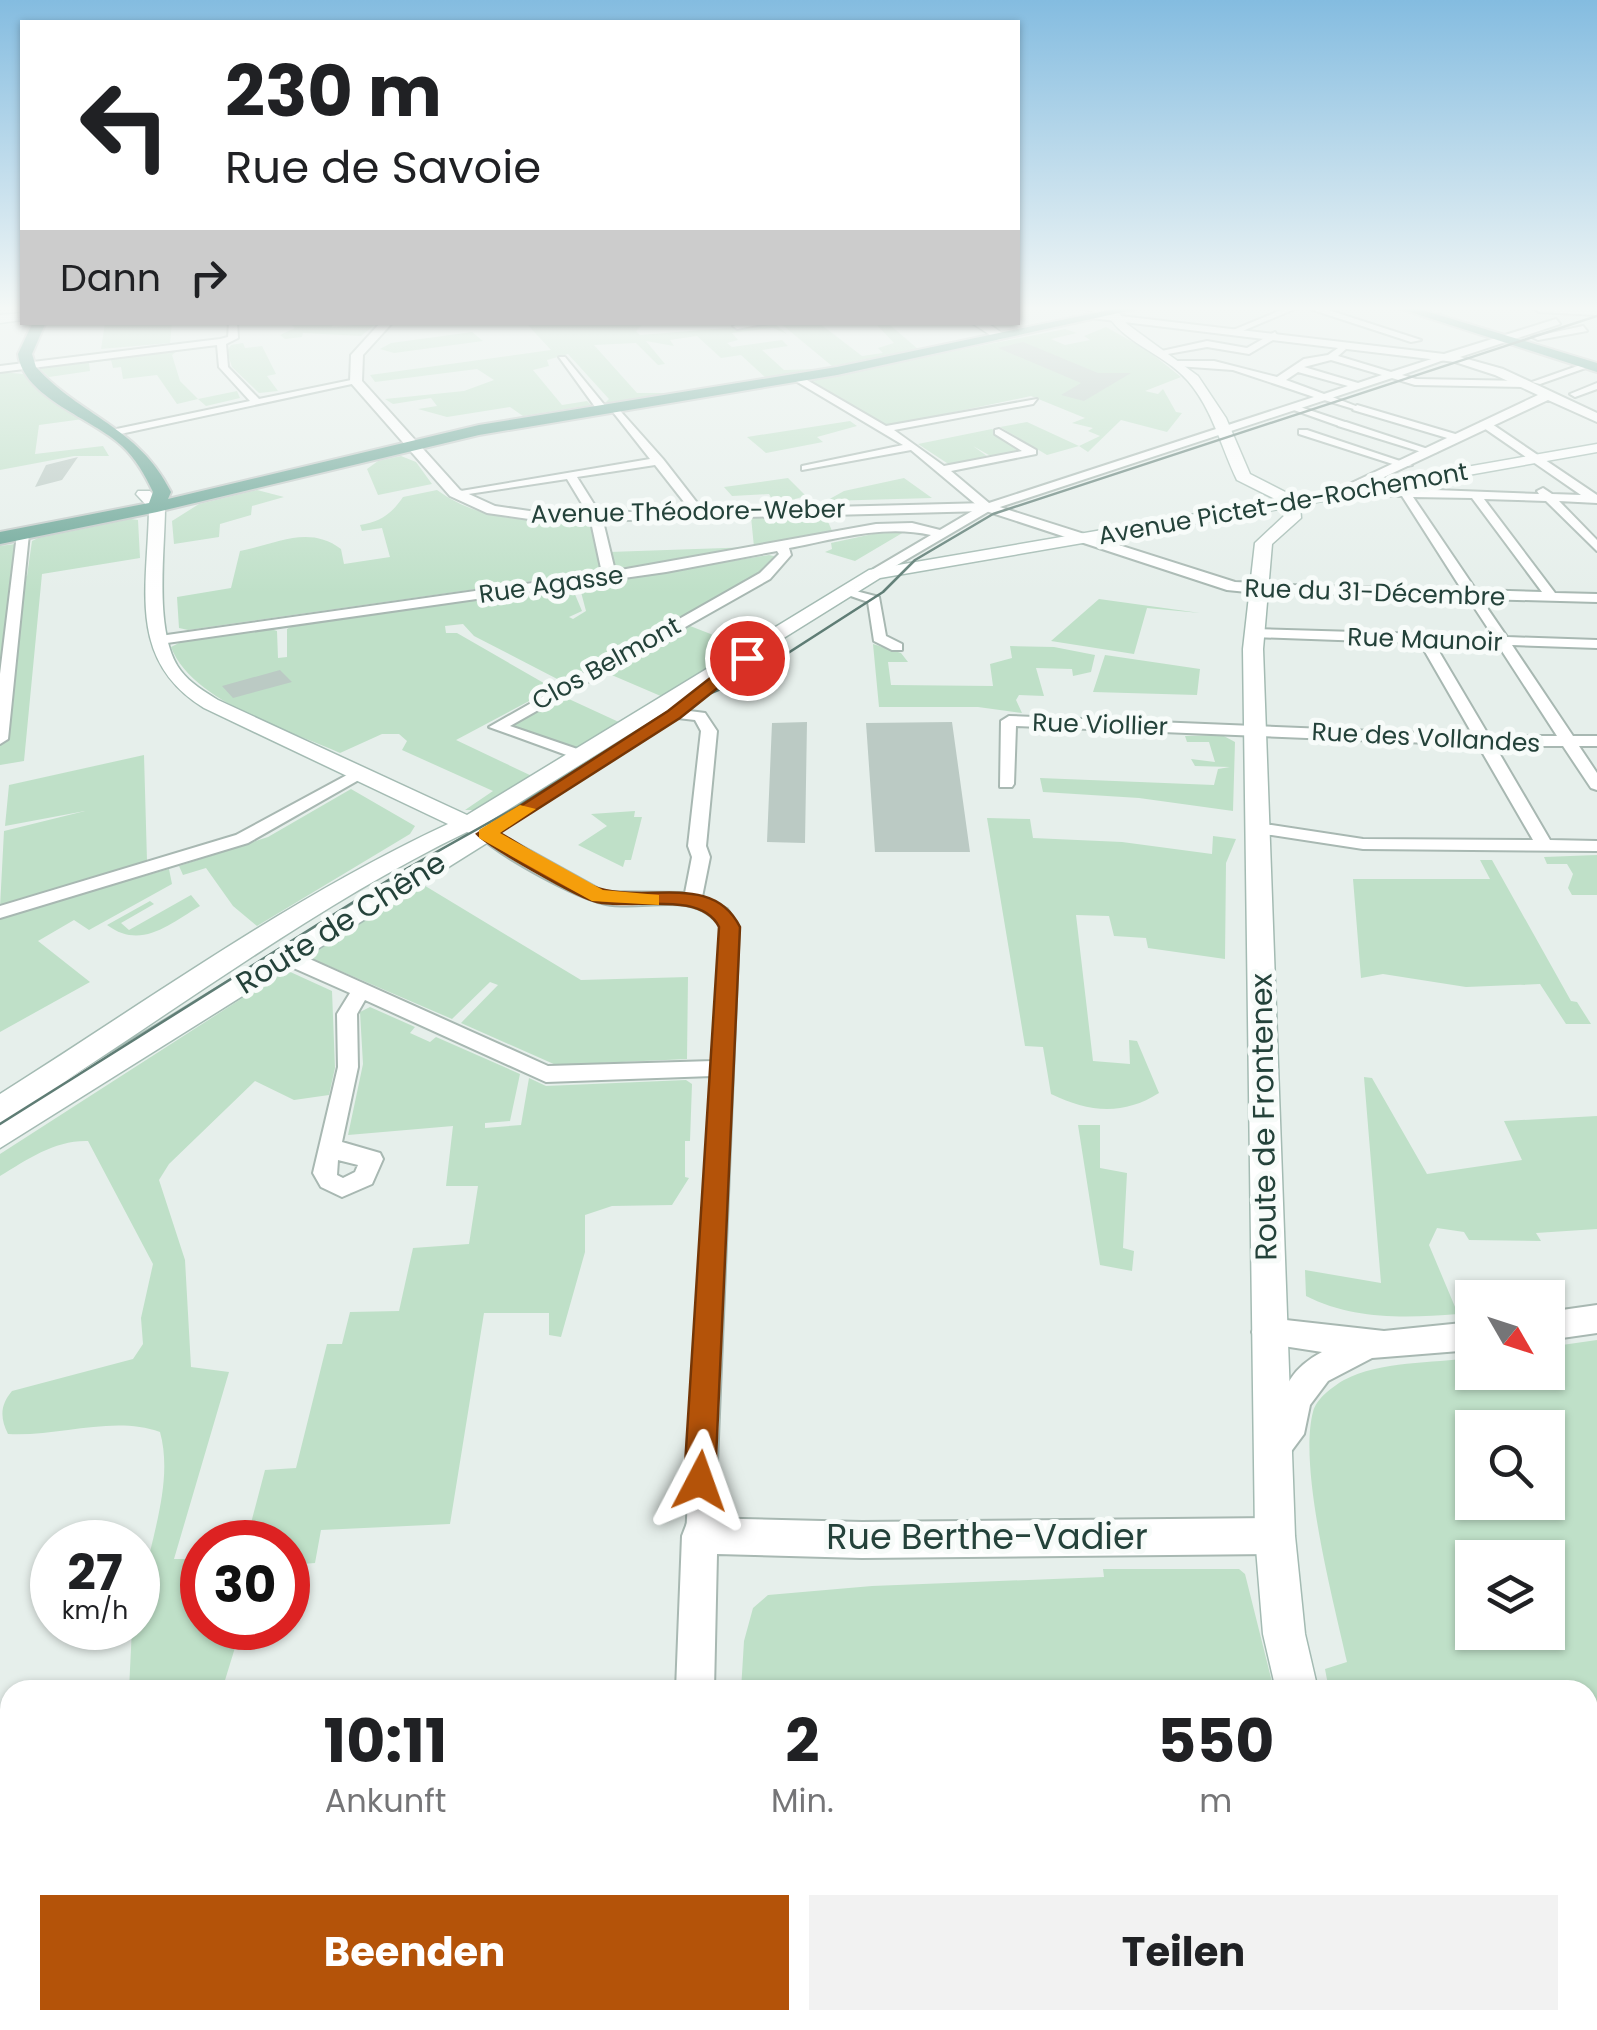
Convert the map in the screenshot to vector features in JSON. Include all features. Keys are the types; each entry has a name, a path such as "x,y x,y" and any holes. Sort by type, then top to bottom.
{"main road":[{"path":"74,404 110,433 155,503 160,640 172,672 199,696 477,829"},
{"path":"0,538 108,517 155,503 193,499 417,445 635,404"},
{"path":"1209,404 1222,427 1246,509 1264,543 1340,492"},
{"name":"Avenue Pictet-de-Rochemont","path":"876,574 1340,492 1401,487 1535,458 1593,452"},
{"path":"1240,482 1291,501 1297,512 1290,522"},
{"name":"Route de Frontenex","path":"1264,543 1254,633 1268,1332 1275,1536 1284,1634 1295,1680"},
{"name":"Avenue Pictet-de-Rochemont","path":"854,592 894,574 970,558"},
{"name":"Route de Chêne","path":"0,1136 287,957 583,756 854,592 876,574"},
{"name":"Route de Chêne","path":"0,1109 410,851 477,829 674,714 726,670"},
{"path":"404,796 431,822 428,834 410,851"}],"street":[{"path":"110,433 238,404"},
{"name":"Avenue Théodore-Weber","path":"377,404 455,493 504,513 596,517 987,506"},
{"path":"604,404 659,461 700,513"},
{"path":"841,404 914,446 987,506"},
{"path":"885,430 1015,404"},
{"name":"Route de Chêne","path":"876,574 987,506 1222,427 1307,404"},
{"path":"1343,404 1458,438"},
{"path":"1340,492 1530,404"},
{"path":"1513,412 1561,404"},
{"path":"1294,408 1432,452"},
{"path":"1485,424 1596,499"},
{"path":"945,470 1032,452 999,432"},
{"path":"1303,432 1406,464"},
{"path":"806,468 914,446"},
{"path":"455,493 659,461"},
{"path":"1406,464 1397,472 1401,487 1597,785"},
{"path":"1551,469 1542,485 1547,497 1597,547"},
{"path":"570,475 596,517 609,575"},
{"path":"1401,487 1596,499"},
{"path":"1475,494 1552,596"},
{"name":"Rue du 31-Décembre","path":"987,506 1233,588 1597,598"},
{"name":"Rue Agasse","path":"160,640 783,548 876,528 912,527 940,534"},
{"path":"0,739 23,534"},
{"name":"Clos Belmont","path":"583,756 500,730 498,722 765,576 785,556 783,548"},
{"path":"854,592 874,600 879,638 897,647"},
{"name":"Rue Maunoir","path":"1254,633 1597,644"},
{"path":"1424,639 1546,848"},
{"path":"674,714 700,716 709,731 697,846 701,856 693,899"},
{"name":"Rue Viollier","path":"1006,784 1008,721 1255,730"},
{"name":"Rue des Vollandes","path":"1255,730 1597,741"},
{"path":"0,912 242,839 358,774"},
{"path":"477,829 606,899 693,899 717,907 730,927 696,1680"},
{"path":"1258,834 1336,842 1597,846"},
{"path":"287,957 546,1074 723,1068"},
{"path":"332,1144 348,1067 347,1014 360,993"},
{"path":"1565,1324 1597,1319"},
{"path":"1268,1332 1368,1344 1455,1337"},
{"path":"1272,1450 1292,1423 1294,1400 1317,1371 1368,1344"},
{"name":"Rue Berthe-Vadier","path":"700,1536 862,1540 1275,1536"}],"green space":[{"path":"0,404 63,404 83,419 39,425 35,454 103,446 109,456 74,456 0,470"},
{"path":"849,404 994,404 887,426"},
{"path":"1050,404 1171,404 1176,412 1182,413 1167,432 1121,420 1088,452 1079,446 1100,436 1088,431 1093,428 1072,423 1085,418"},
{"path":"591,405 523,416 510,407 447,417 418,409"},
{"path":"850,421 857,426 817,437 823,442 766,453 747,437"},
{"path":"1027,422 1079,446 1047,455 1000,427"},
{"path":"992,429 1026,452 994,458 973,446 991,459 953,467 918,444"},
{"path":"401,456 416,462 432,484 378,495 367,469 378,461"},
{"path":"788,478 806,496 795,499 796,503 773,501 769,494 732,496 724,487"},
{"path":"904,478 932,498 826,501 844,491"},
{"path":"257,490 284,497 252,506 251,515 220,524 219,537 174,544 172,521 199,504"},
{"path":"437,490 456,502 493,515 593,524 603,571 188,630 179,628 177,597 231,588 240,551 304,537 341,549 344,564 390,557 382,528 362,531 360,525 384,517 403,497"},
{"path":"825,515 833,533 684,563 612,566 609,552 754,547 751,517"},
{"path":"138,520 140,558 42,574 24,761 0,765 0,546 15,544 10,578 27,576 32,541"},
{"path":"882,532 904,532 855,561 825,552 832,549 831,543"},
{"path":"769,555 777,557 756,579 563,682 474,636 463,624 445,626 446,633 457,633 549,686 546,692 456,740 534,777 480,810 465,810 493,791 402,750 407,741 399,734 382,734 340,753 220,699 182,666 171,647 181,642 271,629 277,631 278,658 287,657 287,629 292,626 562,587 574,592 582,611 569,617 573,619 586,611 581,592 594,584"},
{"path":"1099,599 1200,613 1147,608 1134,654 1051,641"},
{"path":"685,624 744,647 663,697 600,670"},
{"path":"873,644 901,653 908,662 888,662 891,685 993,686 990,664 1012,658 1010,646 1054,647 1095,655 1091,672 1073,676 1072,669 1036,668 1044,696 1019,695 1016,700 1022,713 978,707 879,707"},
{"path":"1105,655 1200,669 1197,695 1093,692"},
{"path":"558,694 621,723 578,750 511,729 509,722"},
{"path":"1222,735 1235,742 1233,811 1139,798 1043,792 1040,778 1214,785 1218,769 1230,767 1195,766 1191,759 1215,762 1209,742 1187,742 1185,736"},
{"path":"144,755 147,861 0,907 4,831 85,811 5,826 9,785"},
{"path":"351,789 415,826 410,834 257,926 233,906 206,868 183,875 179,866 268,837"},
{"path":"635,811 634,817 642,817 631,860 625,860 623,867 578,845 607,826 591,814"},
{"path":"987,818 1030,819 1033,838 1122,842 1212,854 1213,836 1236,839 1226,863 1225,959 1148,948 1146,938 1114,936 1109,916 1076,915 1093,1061 1130,1064 1129,1040 1137,1041 1159,1093 1132,1105 1105,1109 1078,1105 1051,1094 1043,1047 1025,1046"},
{"path":"1597,855 1597,895 1572,895 1568,888 1573,874 1567,864 1547,864 1544,857"},
{"path":"1480,860 1492,860 1571,1001 1577,1002 1591,1024 1566,1024 1540,984 1466,987 1383,974 1361,978 1353,879 1490,879"},
{"path":"169,869 172,884 89,930 74,920 38,941 90,982 0,1032 0,916"},
{"path":"422,884 581,980 688,977 687,1059 556,1065 461,1023 498,985 490,982 452,1019 308,957"},
{"path":"191,895 200,906 154,932 131,935 107,925 150,901 154,904 121,923 129,930"},
{"path":"286,970 332,991 335,1068 329,1095 294,1100 255,1081 169,1164 159,1180 185,1260 191,1367 229,1372 185,1520 180,1520 174,1559 180,1559 180,1650 234,1650 225,1680 129,1680 131,1650 160,1650 157,1520 164,1456 160,1432 142,1427 104,1426 8,1434 2,1412 12,1391 133,1359 143,1344 141,1318 153,1264 88,1141 53,1147 0,1176 0,1154"},
{"path":"370,1007 415,1027 410,1033 430,1042 436,1037 520,1074 510,1121 485,1123 485,1128 521,1125 529,1078 546,1086 686,1080 692,1084 690,1141 685,1141 685,1177 689,1178 672,1205 612,1206 585,1215 585,1252 561,1337 549,1335 549,1313 484,1313 450,1524 321,1530 315,1563 310,1563 310,1520 252,1520 265,1470 296,1468 327,1344 342,1344 350,1312 399,1311 413,1248 469,1244 478,1186 446,1186 453,1126 348,1135 363,1064 360,1012"},
{"path":"1364,1077 1372,1078 1427,1174 1522,1160 1504,1121 1597,1116 1597,1229 1536,1233 1541,1241 1469,1240 1464,1232 1437,1228 1429,1245 1455,1314 1399,1316 1342,1310 1306,1296 1305,1270 1381,1283"},
{"path":"1078,1125 1100,1125 1100,1168 1127,1173 1123,1248 1134,1251 1132,1271 1100,1265"},
{"path":"1597,1340 1597,1680 1327,1680 1325,1669 1347,1662 1314,1500 1310,1466 1313,1412 1321,1398 1344,1380 1374,1369 1455,1360 1455,1390 1565,1390 1565,1345"},
{"path":"1103,1569 1239,1569 1245,1574 1272,1680 742,1680 744,1641 753,1608 768,1595 872,1586 1104,1577"}],"building":[{"path":"78,457 62,480 35,487 46,465"},
{"path":"280,670 292,682 233,698 222,686"},
{"path":"807,722 805,843 767,842 772,723"},
{"path":"952,722 970,852 875,852 866,723"}],"tram line":[{"path":"0,1124 406,869 517,807 673,709 754,675 883,592 915,560 993,514 1329,404"}],"slow traffic":[{"path":"526,809 486,834 606,899 651,900"}],"route":[{"path":"700,1481 730,927 723,912 703,901 606,899 486,834 674,714 726,670 747,658"}]}
